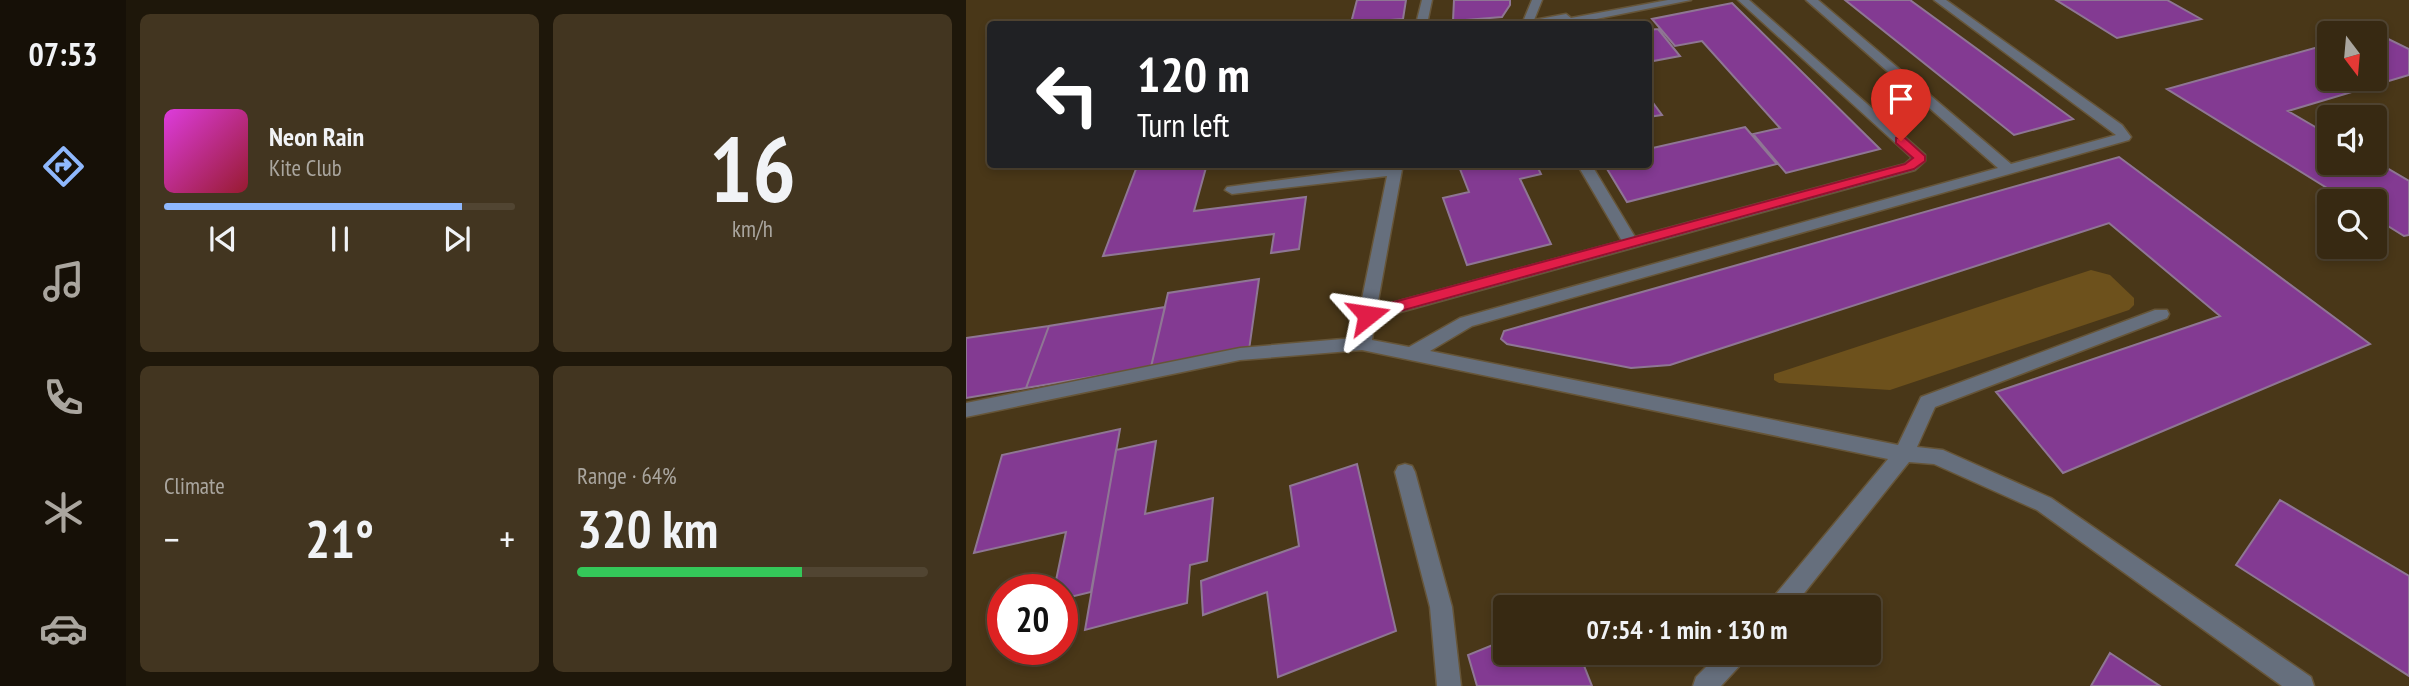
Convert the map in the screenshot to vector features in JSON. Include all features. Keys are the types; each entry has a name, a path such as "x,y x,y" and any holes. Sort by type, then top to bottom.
{"street":[{"path":"1423,21 1427,0"},
{"path":"1529,21 1537,0"},
{"path":"1544,21 1659,0"},
{"path":"1571,21 1686,0"},
{"path":"1368,315 1910,167 1920,158 1743,0"},
{"path":"1811,0 2007,168"},
{"path":"1411,354 1466,322 2124,136 2118,128 1939,0"},
{"path":"1232,190 1395,168 1362,344"},
{"path":"1586,168 1631,243"},
{"path":"1789,595 1904,454 1928,402 2161,314"},
{"path":"966,410 1240,354 1362,344 1904,454 1936,456 2044,504 2302,686"},
{"path":"1405,472 1441,607 1449,686"},
{"path":"1705,686 1725,665"}],"shaded area":[{"path":"2091,270 2110,275 2134,298 2134,305 2129,310 1890,390 1779,383 1774,380 1774,374"}],"building":[{"path":"1357,0 1406,0 1403,19 1352,21"},
{"path":"1454,0 1510,0 1510,5 1502,17 1453,21"},
{"path":"1845,0 1910,0 2073,119 2014,135"},
{"path":"2056,0 2167,0 2201,19 2117,38"},
{"path":"1732,3 1880,149 1786,173 1753,134 1780,128 1702,41 1675,46 1652,19"},
{"path":"1658,29 1680,56 1652,61 1652,30"},
{"path":"2387,38 2409,49 2409,75 2387,82"},
{"path":"2317,47 2317,91 2355,91 2288,111 2317,128 2317,175 2387,175 2387,168 2409,181 2409,235 2404,236 2387,225 2387,189 2329,189 2167,89"},
{"path":"1652,101 1662,115 1652,116"},
{"path":"1745,127 1777,164 1627,202 1606,168 1652,168 1652,148"},
{"path":"2119,157 2370,344 2063,473 1996,392 2220,316 2109,223 1670,365 1631,368 1507,344 1501,339 1504,331"},
{"path":"1206,168 1194,211 1306,197 1299,249 1271,253 1274,234 1103,256 1136,169"},
{"path":"1460,168 1538,168 1541,174 1520,179 1551,244 1467,265 1443,198 1469,192"},
{"path":"1259,279 1249,350 1151,367 1168,293"},
{"path":"1165,307 1151,367 1026,388 1049,326"},
{"path":"1049,326 1026,388 966,398 966,338"},
{"path":"1120,429 1091,592 1078,595 1078,574 1057,574 1066,532 974,553 1002,455"},
{"path":"1156,441 1145,514 1213,498 1207,561 1190,565 1187,603 1085,630 1116,450"},
{"path":"1357,464 1396,631 1278,677 1267,592 1203,615 1201,581 1299,546 1290,486"},
{"path":"2280,500 2409,576 2409,676 2236,565"},
{"path":"1493,645 1493,665 1584,665 1592,686 1477,686 1468,655"},
{"path":"2110,653 2160,686 2091,686"}],"route":[{"path":"1368,315 1910,167 1920,158 1901,141"}]}
